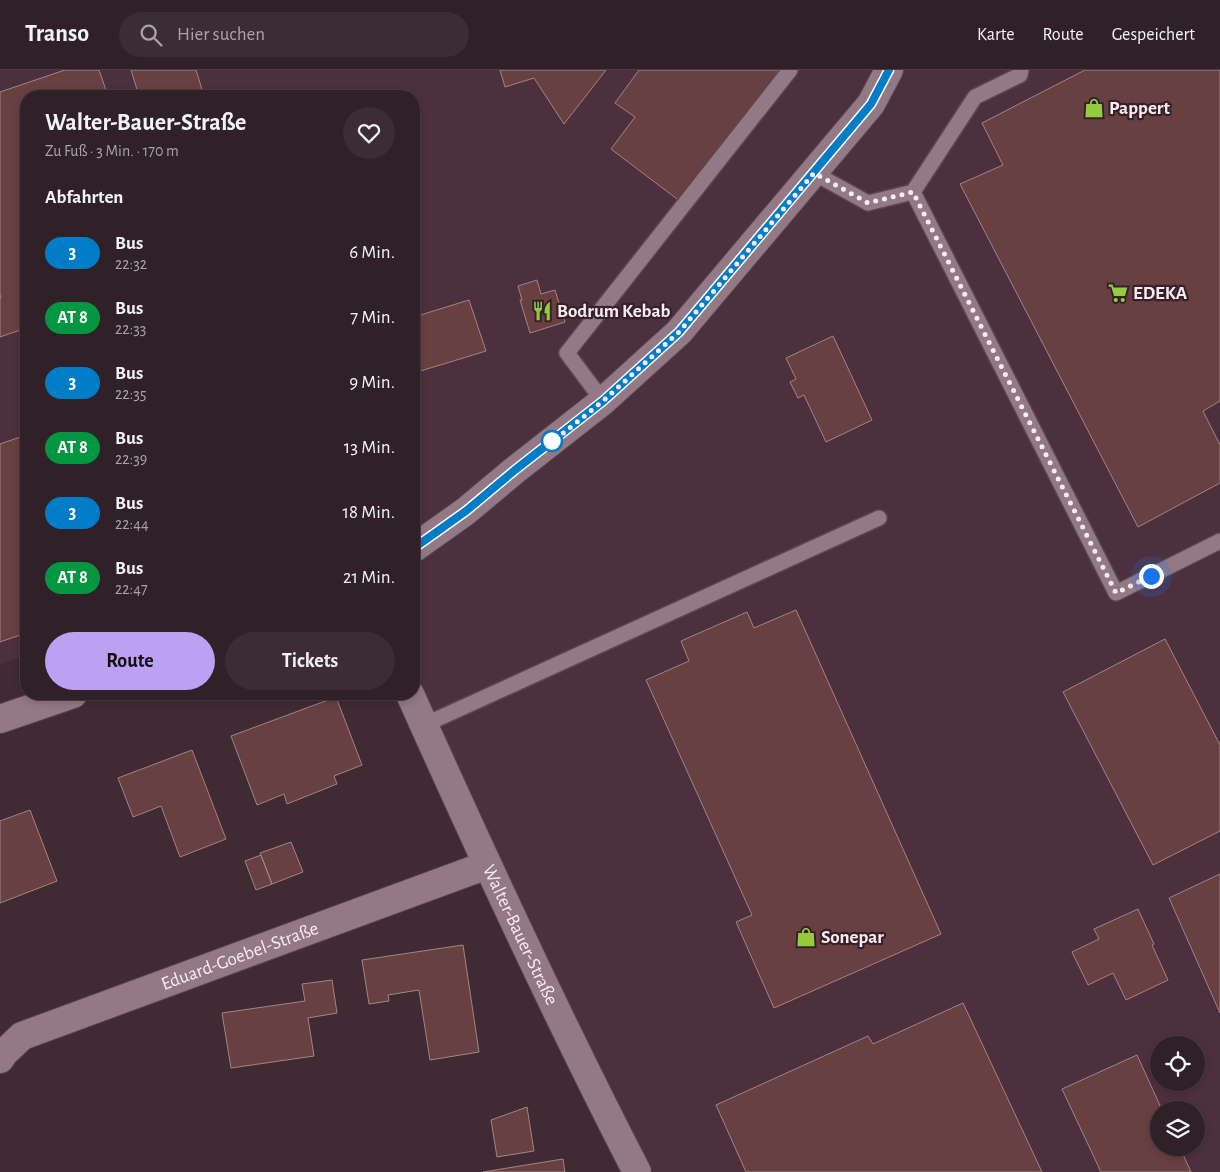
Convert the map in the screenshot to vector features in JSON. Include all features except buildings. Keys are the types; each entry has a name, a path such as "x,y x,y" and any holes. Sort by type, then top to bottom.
{"street":[{"path":"420,544 466,511 603,401 679,332 871,104 889,70"},
{"path":"0,719 56,700"},
{"name":"Walter-Bauer-Straße","path":"413,700 487,865 595,1090 637,1172"},
{"name":"Eduard-Goebel-Straße","path":"0,1059 22,1036 487,865"}],"lane":[{"path":"603,401 567,353 790,70"},
{"path":"814,173 868,203 913,192 976,97 1024,72"},
{"path":"913,192 1116,593 1220,541"},
{"path":"424,725 879,518"}],"shaded area":[{"path":"0,70 1220,70 1220,1172 622,1172 537,986 417,700 420,700 420,90 20,90 20,657 0,664"}],"bus line":[{"name":"3","path":"420,544 466,511 603,401 679,332 871,104 889,70"}],"place":[{"name":"Pappert","path":"1094,108"},
{"name":"EDEKA","path":"1118,293"},
{"name":"Bodrum Kebab","path":"542,311"},
{"name":"Sonepar","path":"806,937"}],"route":[{"path":"552,441 551,443 603,401 679,332 814,173 868,203 913,192 1116,593 1151,576"}]}
